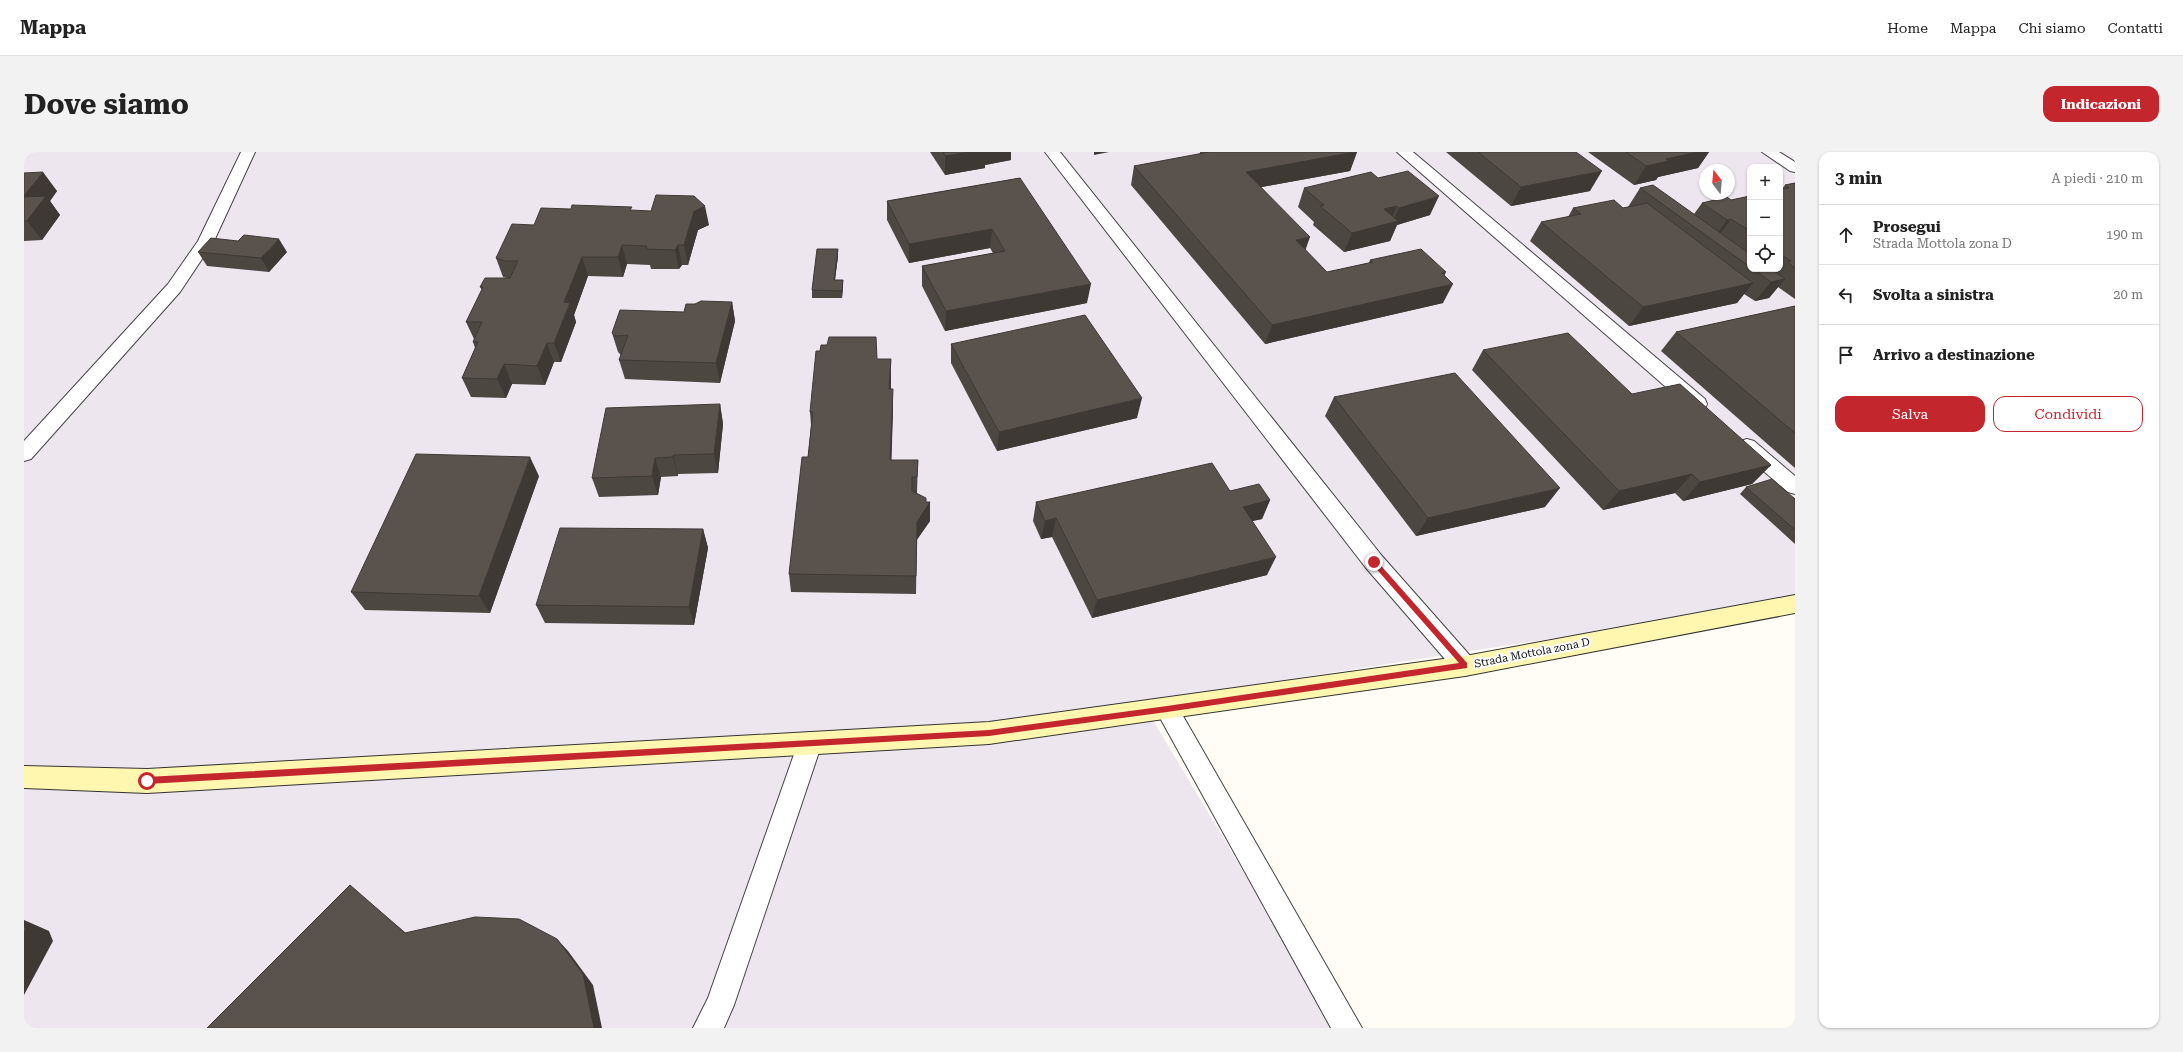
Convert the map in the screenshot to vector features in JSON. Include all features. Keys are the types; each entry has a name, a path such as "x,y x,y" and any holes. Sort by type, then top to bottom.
{"main road":[{"name":"Strada Mottola zona D","path":"24,777 147,781 989,733 1465,666 1795,604"}],"street":[{"path":"24,454 174,288 206,241 248,152"},
{"path":"1052,152 1374,562 1465,666"},
{"path":"1404,152 1711,414"},
{"path":"1769,152 1795,168"},
{"path":"1735,435 1795,487"},
{"path":"1167,709 1347,1028"},
{"path":"708,1028 720,1005 810,743"}],"shaded area":[{"path":"24,152 1795,152 1795,601 1142,702 1337,1028 24,1028"}],"building":[{"path":"943,152 970,152 945,156"},
{"path":"1209,152 1355,152 1246,172 1310,237 1296,240 1327,272 1373,262 1370,260 1421,249 1446,272 1442,273 1453,284 1272,325 1134,166"},
{"path":"1478,152 1576,152 1602,171 1521,187"},
{"path":"1626,152 1698,152 1666,159 1669,161 1646,166"},
{"path":"1408,171 1439,196 1399,208 1397,206 1384,209 1398,221 1352,233 1320,206 1324,205 1304,188 1371,172 1378,178"},
{"path":"43,172 24,196 24,173"},
{"path":"1020,178 1091,284 946,311 922,266 1005,251 992,229 909,244 887,201"},
{"path":"1795,183 1795,268 1787,262 1791,261 1783,256 1783,189 1789,188 1785,185"},
{"path":"1653,185 1747,252 1747,265 1640,188"},
{"path":"656,195 694,196 705,206 694,211 684,245 678,245 675,250 646,249 647,246 622,245 618,257 582,257 564,302 570,303 554,343 547,343 537,366 504,364 497,379 462,378 478,342 473,342 482,322 466,322 483,287 480,287 485,278 510,278 518,261 505,261 496,258 512,224 534,225 541,208 571,209 572,205 632,207 630,210 651,211"},
{"path":"46,196 27,221 24,221 24,197"},
{"path":"1747,197 1747,229 1731,219 1727,220 1702,203 1714,200 1735,199"},
{"path":"1614,200 1623,208 1647,203 1753,283 1643,307 1541,222 1581,214 1573,208"},
{"path":"244,235 279,239 261,258 198,252 211,238 238,241"},
{"path":"817,249 838,249 834,280 843,280 842,291 812,290"},
{"path":"1757,272 1775,272 1785,279 1771,282"},
{"path":"701,301 732,302 716,363 619,360 628,335 615,336 612,333 620,310 684,312 686,304 695,304"},
{"path":"1795,306 1795,433 1676,332"},
{"path":"1085,315 1142,398 999,432 951,344"},
{"path":"1568,333 1632,394 1680,384 1771,465 1700,482 1692,474 1619,491 1483,350"},
{"path":"829,337 876,337 877,359 891,359 889,389 893,389 890,460 918,460 917,477 912,477 912,491 926,498 926,502 930,502 917,522 916,576 789,574 802,457 808,457 813,412 810,412 816,351 820,351 821,345 827,345"},
{"path":"1455,373 1560,488 1428,518 1334,397"},
{"path":"720,404 714,454 673,455 673,457 655,458 652,476 592,478 606,408"},
{"path":"416,454 530,457 479,596 351,592"},
{"path":"1212,463 1230,491 1259,484 1270,500 1243,507 1276,557 1097,600 1056,518 1045,521 1036,502"},
{"path":"1772,479 1795,499 1795,530 1746,487"},
{"path":"560,528 703,529 689,607 536,605"},
{"path":"350,885 405,933 475,917 519,919 557,939 583,974 594,1028 207,1028"}],"route":[{"path":"147,781 989,733 1465,666 1374,562"}]}
